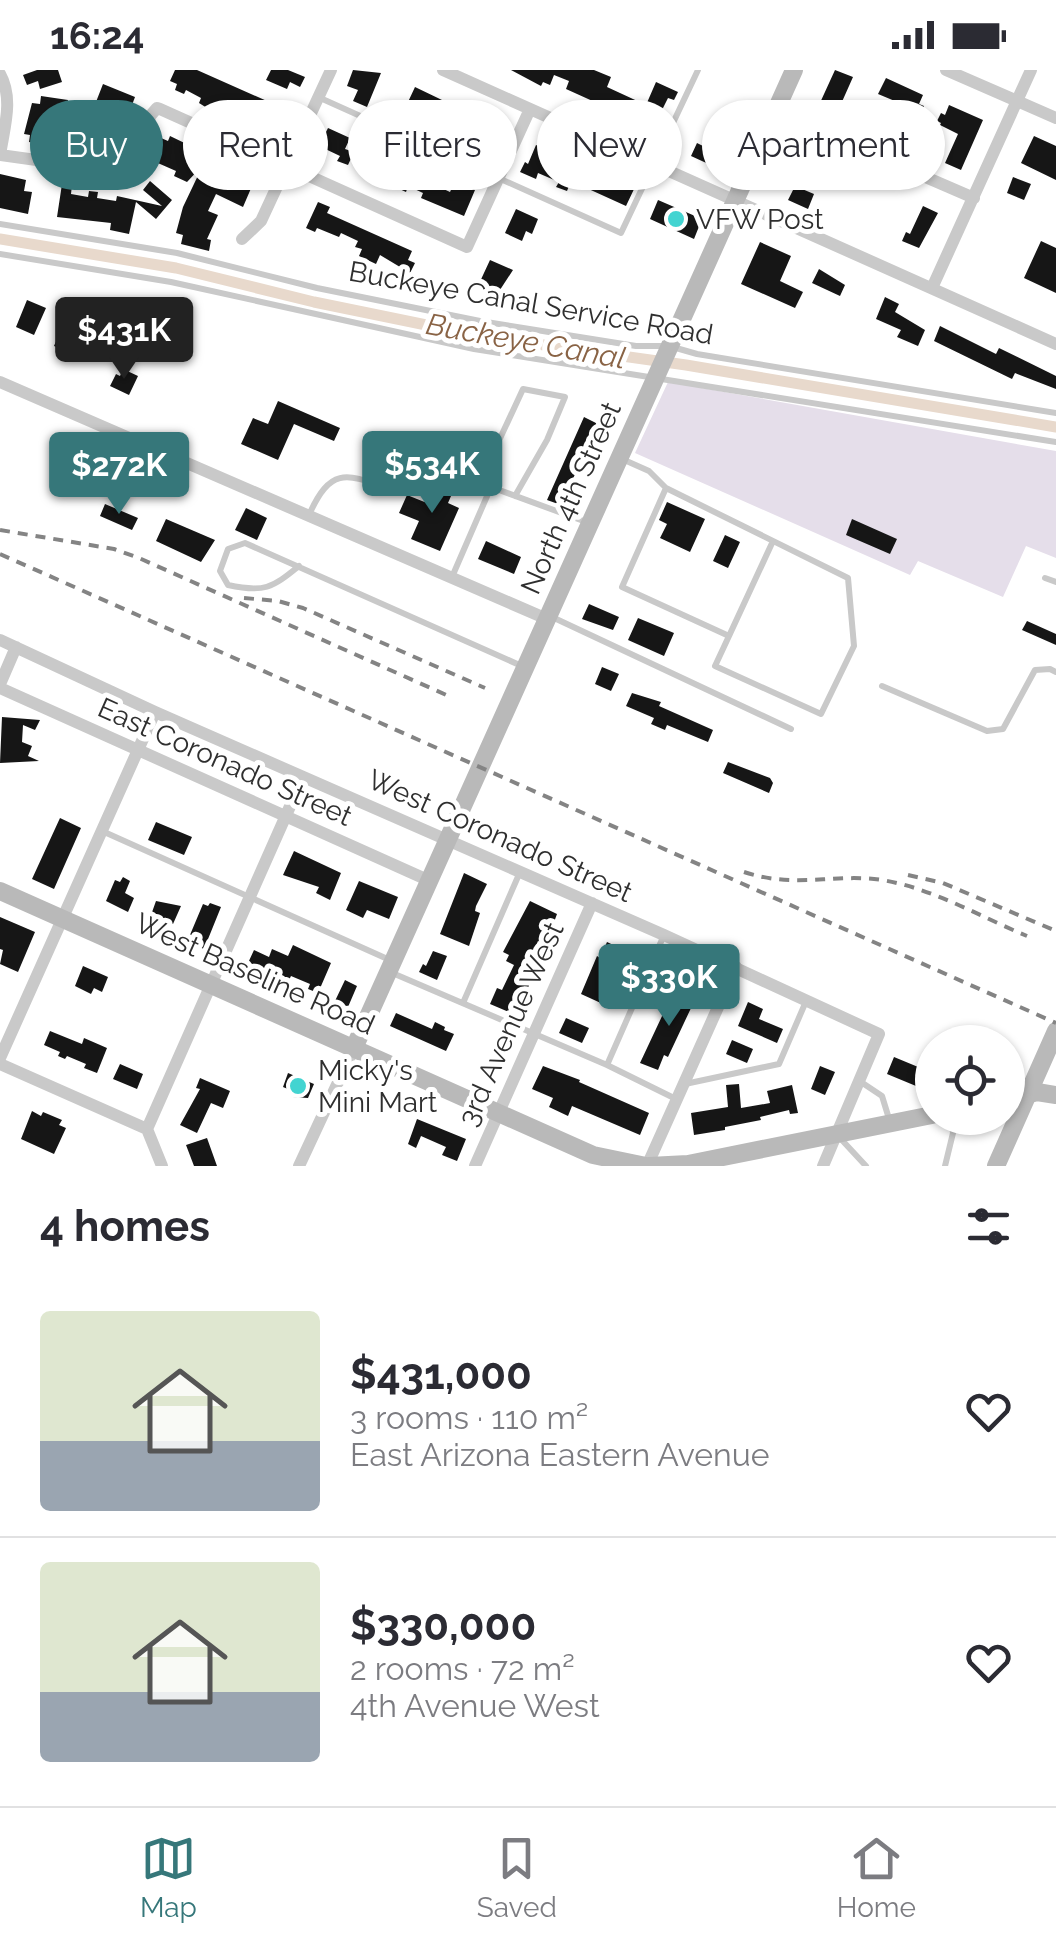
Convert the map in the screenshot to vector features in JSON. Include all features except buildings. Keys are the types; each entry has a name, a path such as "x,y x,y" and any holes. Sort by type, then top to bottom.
{"main road":[{"name":"North 4th Street","path":"780,100 794,70"},
{"name":"North 4th Street","path":"354,1048 739,190"},
{"name":"West Baseline Road","path":"0,891 593,1155 647,1166 688,1164 915,1118"},
{"path":"996,1166 1056,1031"},
{"path":"1025,1097 1038,1092 1056,1095"}],"street":[{"path":"317,100 330,70"},
{"path":"443,70 537,113"},
{"path":"946,70 1056,118"},
{"path":"932,288 1031,70"},
{"path":"0,74 8,101 0,155 122,172 157,108 183,120"},
{"path":"517,138 530,110"},
{"path":"682,178 1056,344"},
{"path":"328,184 468,246 493,190"},
{"path":"945,185 974,198"},
{"path":"242,239 261,220 275,190"},
{"path":"0,382 548,617"},
{"name":"East Coronado Street","path":"0,640 154,712"},
{"path":"0,686 16,647"},
{"name":"East Coronado Street","path":"0,686 430,881"},
{"path":"154,712 0,1061 147,1128 162,1166"},
{"name":"West Coronado Street","path":"154,712 592,903 879,1034 859,1082"},
{"path":"147,1128 303,777"},
{"name":"3rd Avenue West","path":"476,1166 592,903"},
{"path":"647,1166 736,967"},
{"path":"298,1166 354,1048"},
{"path":"824,1166 859,1082"}],"lane":[{"path":"682,104 698,70"},
{"path":"318,97 348,111"},
{"path":"517,188 621,233 641,190"},
{"name":"Buckeye Canal Service Road","path":"0,224 177,254 480,321 1056,413"},
{"name":"Buckeye Canal Service Road","path":"0,254 172,282 474,349 657,373 1056,442"},
{"path":"452,578 490,486 490,460 523,389 565,397 516,496"},
{"path":"123,435 115,455 117,464 140,480 156,480 168,455"},
{"path":"619,458 649,470 666,488 848,578 854,646 821,714 715,666 773,541"},
{"path":"309,516 319,493 333,479 357,478 395,491"},
{"path":"490,486 590,524"},
{"path":"666,488 622,587 729,636"},
{"path":"300,566 276,585 254,591 228,585 220,570 228,549 245,543 300,566 525,668"},
{"path":"1045,578 1056,582"},
{"path":"548,617 790,730"},
{"path":"882,686 987,731 1003,728 1035,670 1050,668 1056,672"},
{"path":"102,831 677,1100"},
{"path":"463,1003 520,872"},
{"path":"607,1065 664,935"},
{"path":"684,1084 779,1064 807,999"},
{"path":"859,1082 882,1096 891,1123"},
{"path":"837,1134 866,1166"},
{"path":"945,1166 953,1135"}],"shaded area":[{"path":"668,382 1056,451 1056,558 1026,546 1003,597 918,561 910,575 635,453"}],"waterway":[{"name":"Buckeye Canal","path":"0,239 176,268 314,302 480,336 686,365 1056,427"}],"railway":[{"path":"0,530 114,549 139,558 453,698"},
{"path":"0,554 1056,1023"},
{"path":"244,598 303,608 485,688"},
{"path":"744,872 780,879 864,878 901,884 938,896 1027,936"},
{"path":"908,875 943,883 1056,931"}],"place":[{"name":"VFW Post","path":"676,219"},
{"name":"Micky's Mini Mart","path":"298,1086"}]}
